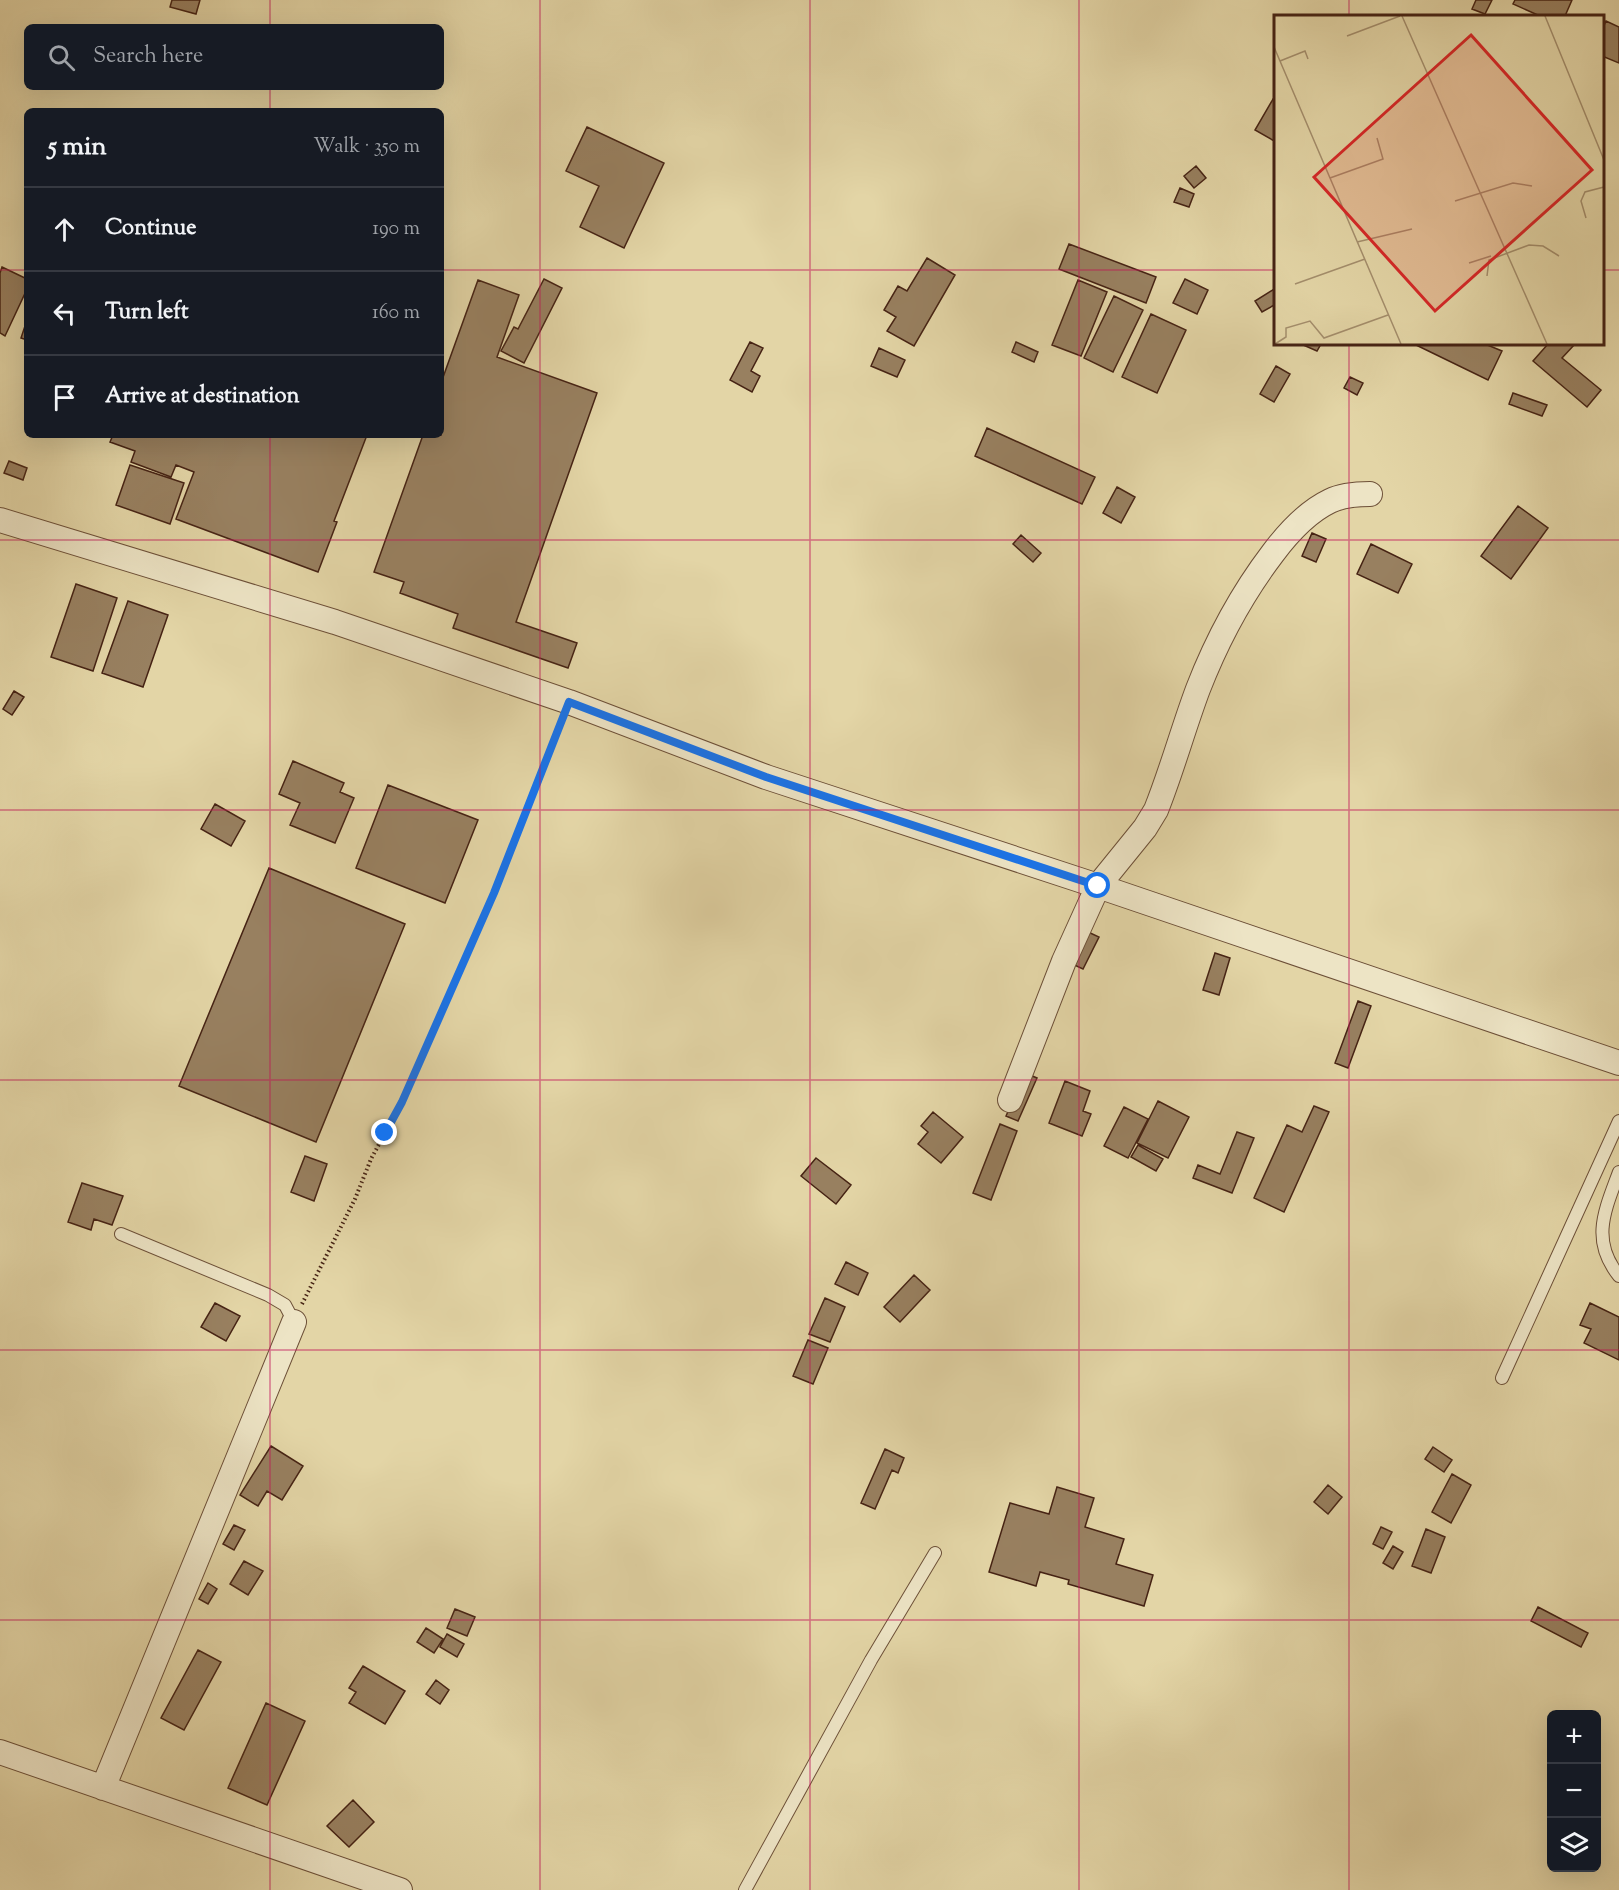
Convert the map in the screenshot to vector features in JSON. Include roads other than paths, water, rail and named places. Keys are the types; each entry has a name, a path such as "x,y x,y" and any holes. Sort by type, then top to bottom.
{"street":[{"path":"1010,1100 1064,961 1098,886 1145,828 1156,810 1198,689 1218,641 1259,572 1292,530 1320,507 1342,497 1370,494"},
{"path":"0,520 335,622 569,702 766,777 1098,886 1619,1064"},
{"path":"103,1788 294,1322"},
{"path":"0,1752 400,1890"}],"lane":[{"path":"1502,1378 1619,1121"},
{"path":"1619,1172 1604,1211 1602,1240 1612,1267 1619,1276"},
{"path":"121,1234 268,1295 285,1305 294,1322"},
{"path":"745,1890 871,1660 935,1553"}]}
